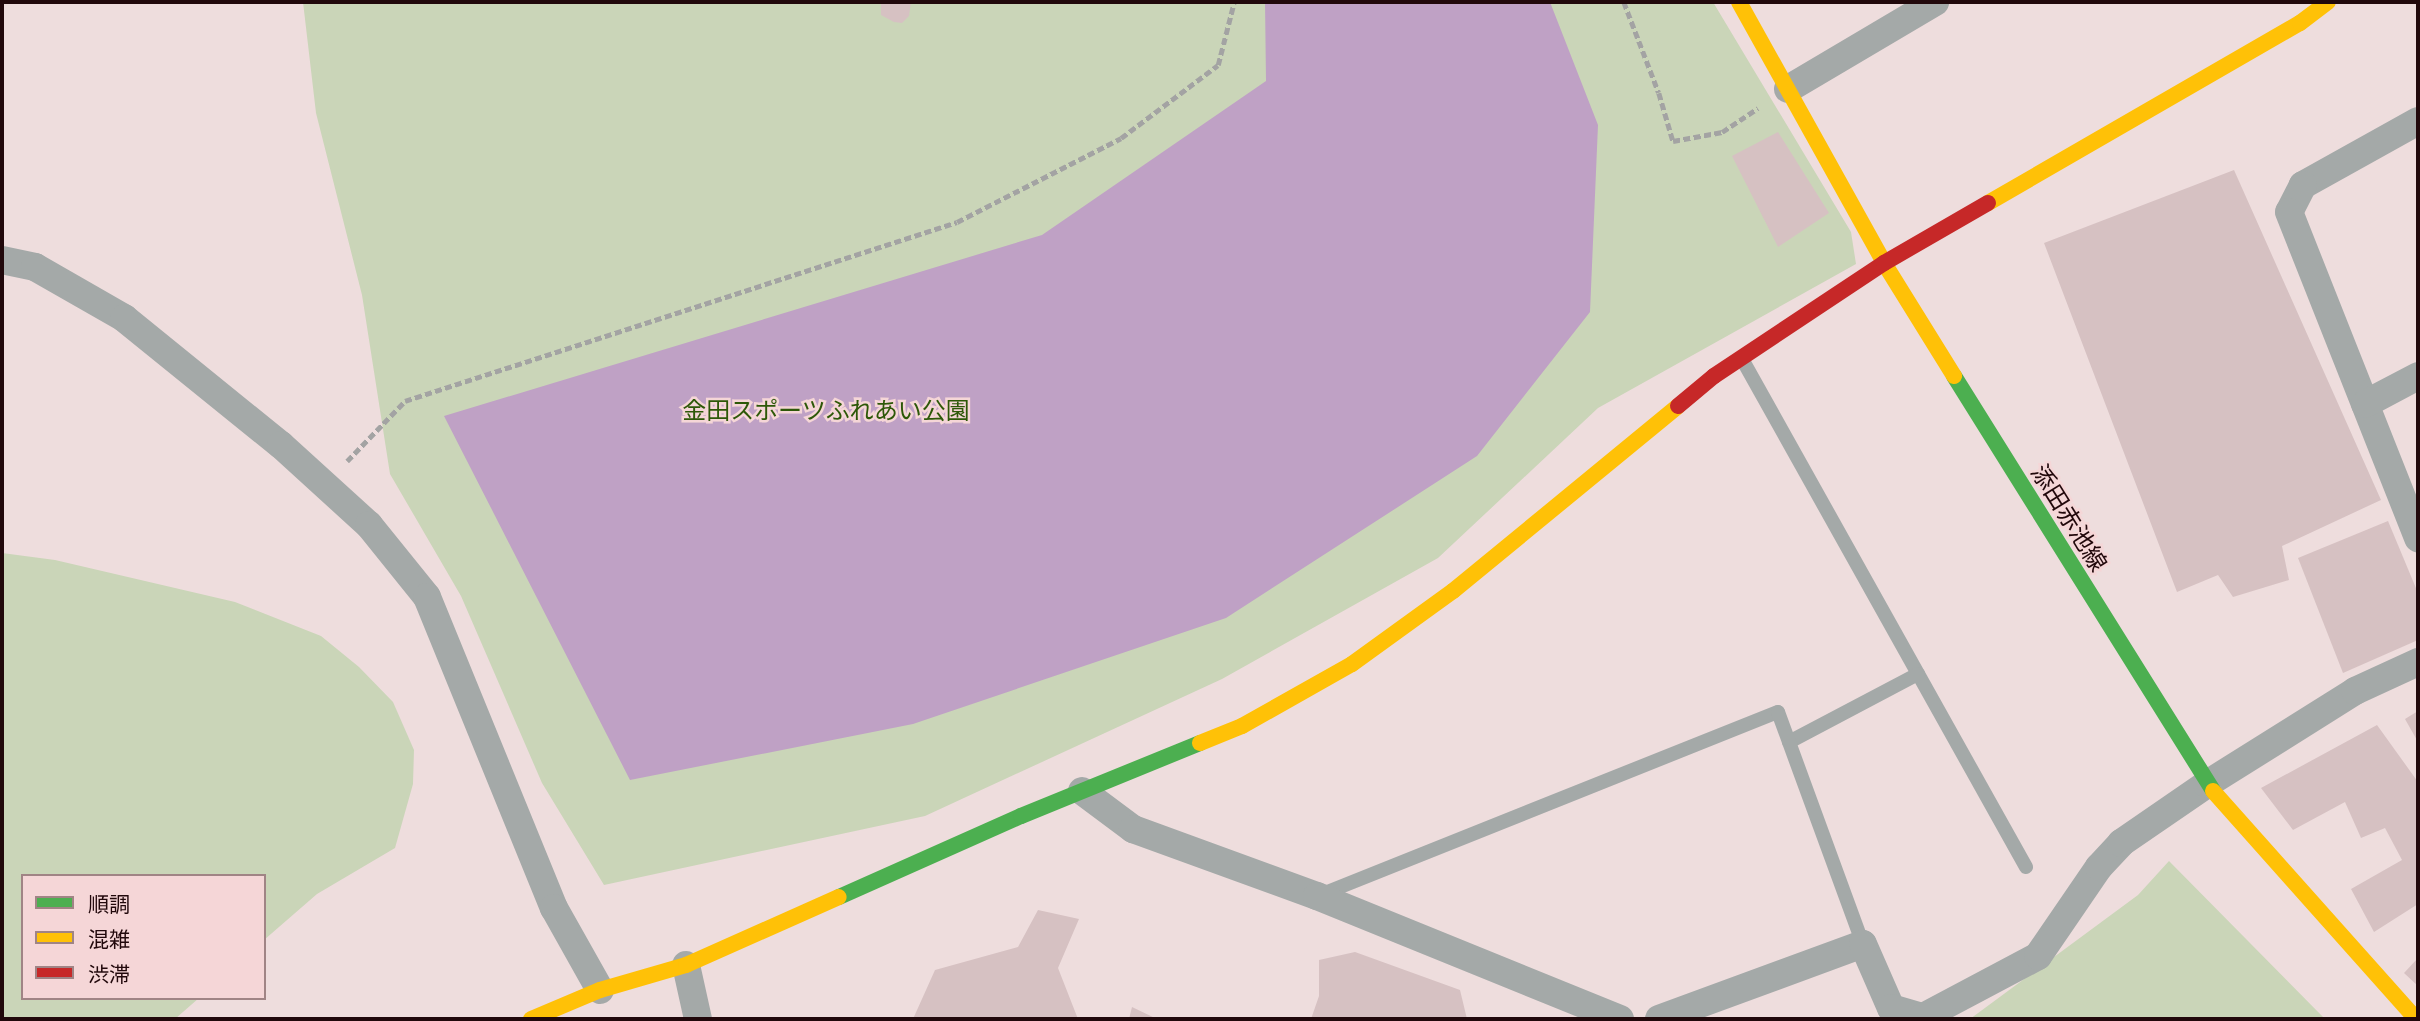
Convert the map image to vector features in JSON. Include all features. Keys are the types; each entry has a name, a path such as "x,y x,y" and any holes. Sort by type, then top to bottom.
{"street":[{"name":"添田赤池線","path":"1739,2 1884,263 2207,783 2416,1019"},
{"path":"1788,89 1935,2"},
{"path":"531,1019 600,990 685,965 1082,791 1242,726 1352,664 1453,592 1714,376 1884,263 2300,23 2329,2"},
{"path":"2418,121 2303,185 2289,212 2418,538"},
{"path":"2,260 35,267 124,318 325,484 369,525 426,597 554,908 600,990"},
{"path":"2365,404 2418,376"},
{"path":"1659,1019 1863,944 1891,1008 1923,1017 2038,956 2099,867 2121,843 2207,783 2355,691 2418,662"},
{"path":"1082,791 1133,829 1317,897 1620,1019"},
{"path":"685,965 698,1019"}],"lane":[{"path":"1741,358 2026,867"},
{"path":"1788,742 1918,674"},
{"path":"1317,897 1778,712 1863,944"}],"path":[{"path":"325,484 405,401 957,222 1121,138 1218,65 1234,2"},
{"path":"1624,2 1659,93 1673,141 1722,132 1788,89"}],"green space":[{"name":"金田スポーツふれあい公園","path":"303,2 1713,2 1851,232 1856,264 1598,408 1438,558 1222,679 925,816 604,885 542,783 461,596 390,474 362,295 316,113"},
{"path":"2,553 55,560 235,602 321,636 359,667 393,702 414,750 413,784 395,848 317,894 266,938 266,874 21,874 21,1000 197,1000 175,1019 2,1019"},
{"path":"2169,861 2325,1019 1970,1019 2138,895"}],"shaded area":[{"path":"1265,2 1550,2 1598,125 1590,312 1477,456 1226,618 913,724 630,780 444,416 1042,235 1266,81"}],"building":[{"path":"881,2 911,2 909,16 902,23 894,22 881,15"},
{"path":"1778,132 1829,213 1778,247 1732,156"},
{"path":"2234,170 2381,500 2282,546 2289,580 2233,597 2218,575 2177,592 2044,243"},
{"path":"2388,521 2418,593 2418,640 2343,673 2298,558"},
{"path":"2418,711 2418,742 2405,719"},
{"path":"2377,725 2418,782 2418,904 2374,932 2351,889 2402,860 2385,828 2361,838 2345,802 2293,830 2261,788"},
{"path":"1038,910 1079,919 1058,968 1078,1019 913,1019 935,970 1018,947"},
{"path":"1355,952 1460,990 1467,1019 1311,1019 1319,996 1319,960"},
{"path":"2418,958 2418,986 2404,973"},
{"path":"1132,1007 1157,1019 1129,1019"}],"traffic: fast":[{"path":"1954,376 2213,791"},
{"path":"839,897 1021,816 1200,743"}],"traffic: slow":[{"path":"1739,2 1884,263 1954,376"},
{"path":"1988,203 2300,23 2328,2"},
{"path":"1200,743 1242,726 1352,664 1453,591 1678,406"},
{"path":"2213,791 2416,1019"},
{"path":"531,1019 600,990 686,965 839,897"}],"traffic: jam":[{"path":"1678,406 1714,376 1884,263 1988,203"}]}
